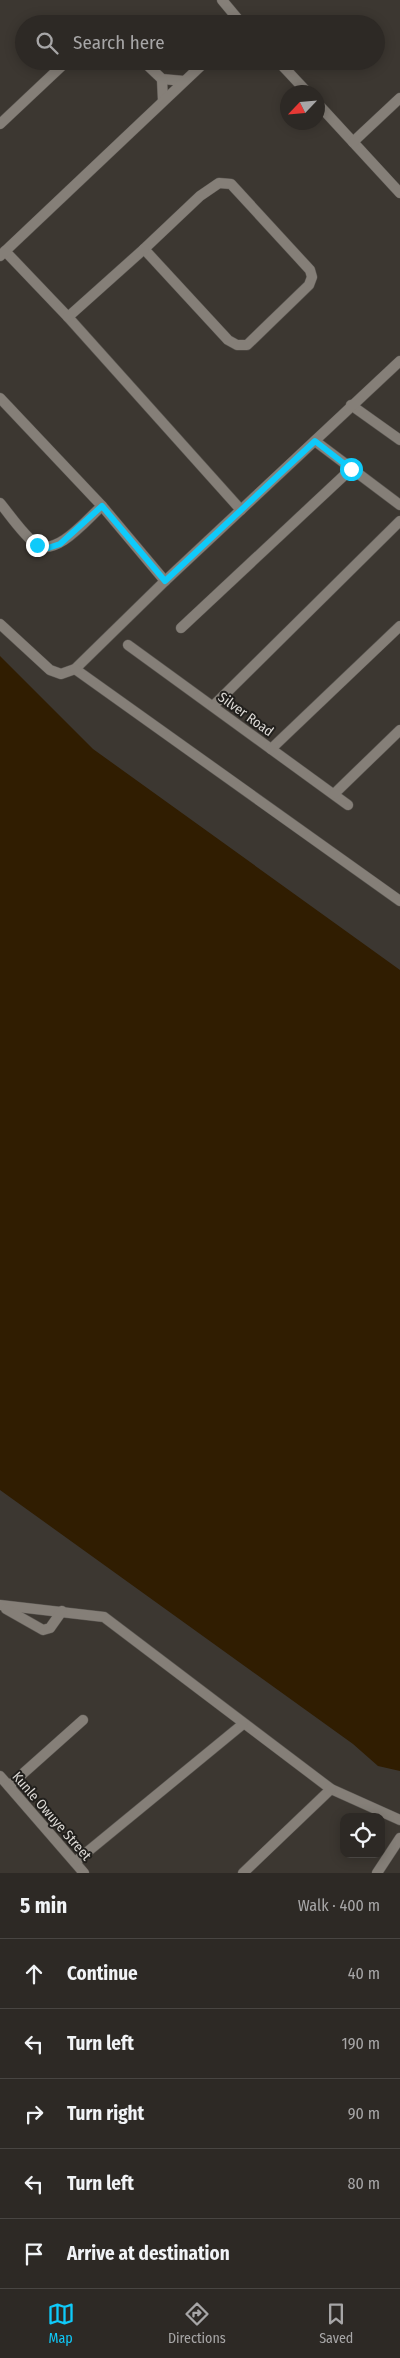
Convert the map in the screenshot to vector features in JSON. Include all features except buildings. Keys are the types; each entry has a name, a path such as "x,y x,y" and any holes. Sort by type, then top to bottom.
{"street":[{"path":"222,0 234,15"},
{"path":"0,124 57,70"},
{"path":"152,70 162,79 184,81"},
{"path":"196,70 3,253 68,317 241,510"},
{"path":"286,70 300,85"},
{"path":"162,79 163,101"},
{"path":"353,142 400,98"},
{"path":"325,112 400,193"},
{"path":"68,317 200,196 220,183 231,184 310,270 312,277 309,284 247,345 237,346 228,340 144,249"},
{"path":"0,624 50,670 61,674 75,669 165,581 400,361"},
{"path":"0,398 102,506 165,581"},
{"path":"351,405 400,440"},
{"path":"315,441 400,505"},
{"path":"181,628 351,469"},
{"path":"0,503 37,545 48,548 60,544 102,506"},
{"path":"213,706 400,521"},
{"path":"271,749 400,626"},
{"name":"Silver Road","path":"128,645 348,805"},
{"path":"75,669 400,901"},
{"path":"334,794 400,730"},
{"path":"1,1607 43,1630 50,1628 62,1611"},
{"path":"1,1607 62,1611 104,1617 331,1789 400,1820"},
{"path":"9,1786 83,1720"},
{"path":"75,1862 244,1724"},
{"name":"Kunle Owuye Street","path":"0,1776 84,1873"},
{"path":"243,1873 331,1789"},
{"path":"377,1873 400,1838"}],"shaded area":[{"path":"0,656 93,749 400,970 400,1771 378,1766 353,1744 0,1490"}],"route":[{"path":"37,545 48,548 60,544 102,506 165,581 315,441 351,469"}]}
